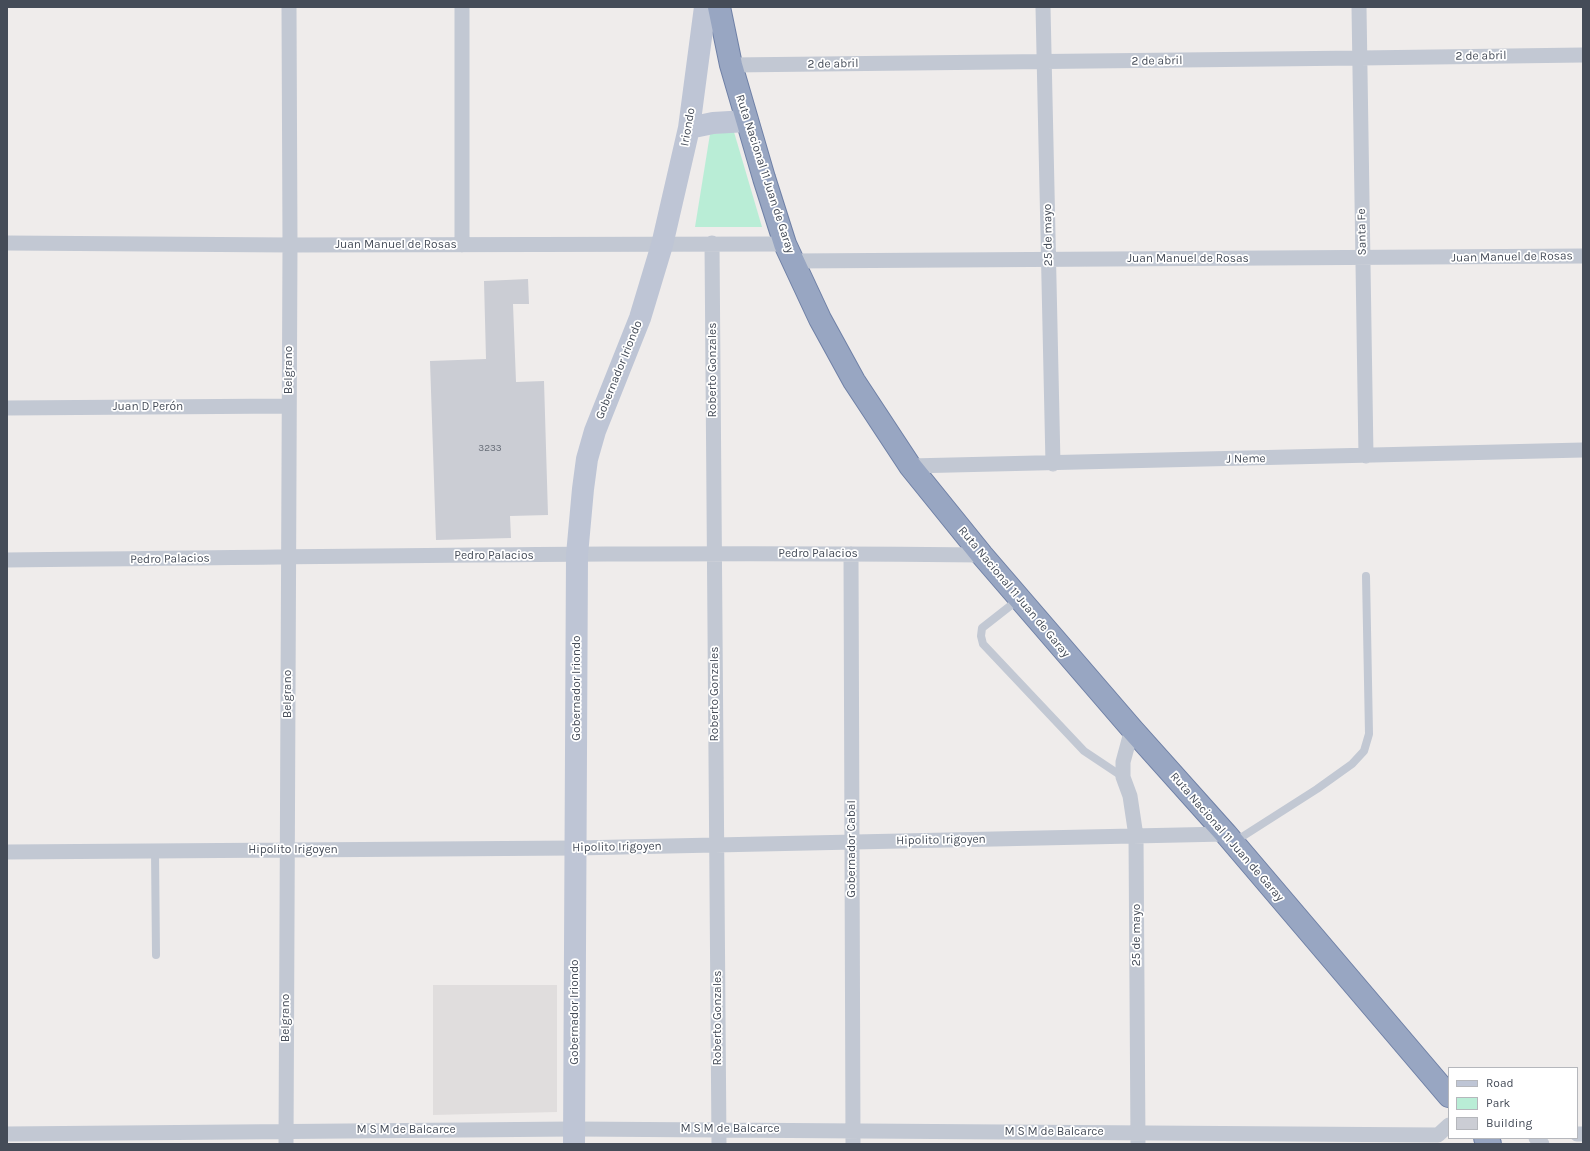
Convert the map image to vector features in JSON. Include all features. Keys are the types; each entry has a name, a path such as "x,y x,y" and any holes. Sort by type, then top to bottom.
{"highway":[{"name":"Ruta Nacional 11 Juan de Garay","path":"720,7 731,65 747,121 789,252 820,319 854,381 910,466 1019,599 1230,838 1448,1095"}],"main road":[{"name":"Iriondo","path":"662,245 689,128 705,7"},
{"path":"689,128 713,123 747,121"},
{"name":"Gobernador Iriondo","path":"574,1136 577,555 583,489 587,459 595,432 640,318 662,245"}],"street":[{"name":"Belgrano","path":"286,1138 290,245 289,7"},
{"path":"462,7 462,245"},
{"name":"25 de mayo","path":"1042,7 1053,464"},
{"name":"Santa Fe","path":"1359,7 1366,456"},
{"name":"2 de abril","path":"731,65 1583,55"},
{"name":"Juan Manuel de Rosas","path":"7,243 290,245 712,244 789,252 1048,260 1583,256"},
{"name":"Roberto Gonzales","path":"712,244 719,1137"},
{"name":"Juan D Perón","path":"7,408 289,406"},
{"name":"J Neme","path":"910,466 1053,464 1583,450"},
{"name":"Pedro Palacios","path":"7,560 714,554 982,555"},
{"name":"Gobernador Cabal","path":"851,554 853,1137"},
{"name":"25 de mayo","path":"1132,728 1123,762 1123,777 1130,796 1136,836 1138,1138"},
{"name":"Hipolito Irigoyen","path":"7,852 576,848 1136,836 1230,838"},
{"name":"M S M de Balcarce","path":"7,1134 286,1138 574,1136 1138,1138 1442,1135"}],"lane":[{"path":"1230,838 1317,789 1352,764 1364,751 1369,734 1366,576"},
{"path":"1019,599 982,628 981,636 983,644 1084,751 1123,777"},
{"path":"155,851 156,955"}],"shaded area":[{"path":"433,985 557,985 557,1112 433,1115"}],"green space":[{"path":"734,132 762,227 695,227 710,134"}],"building":[{"path":"528,279 529,304 513,304 516,382 544,381 548,515 510,516 511,538 436,540 430,361 486,359 484,281"}]}
